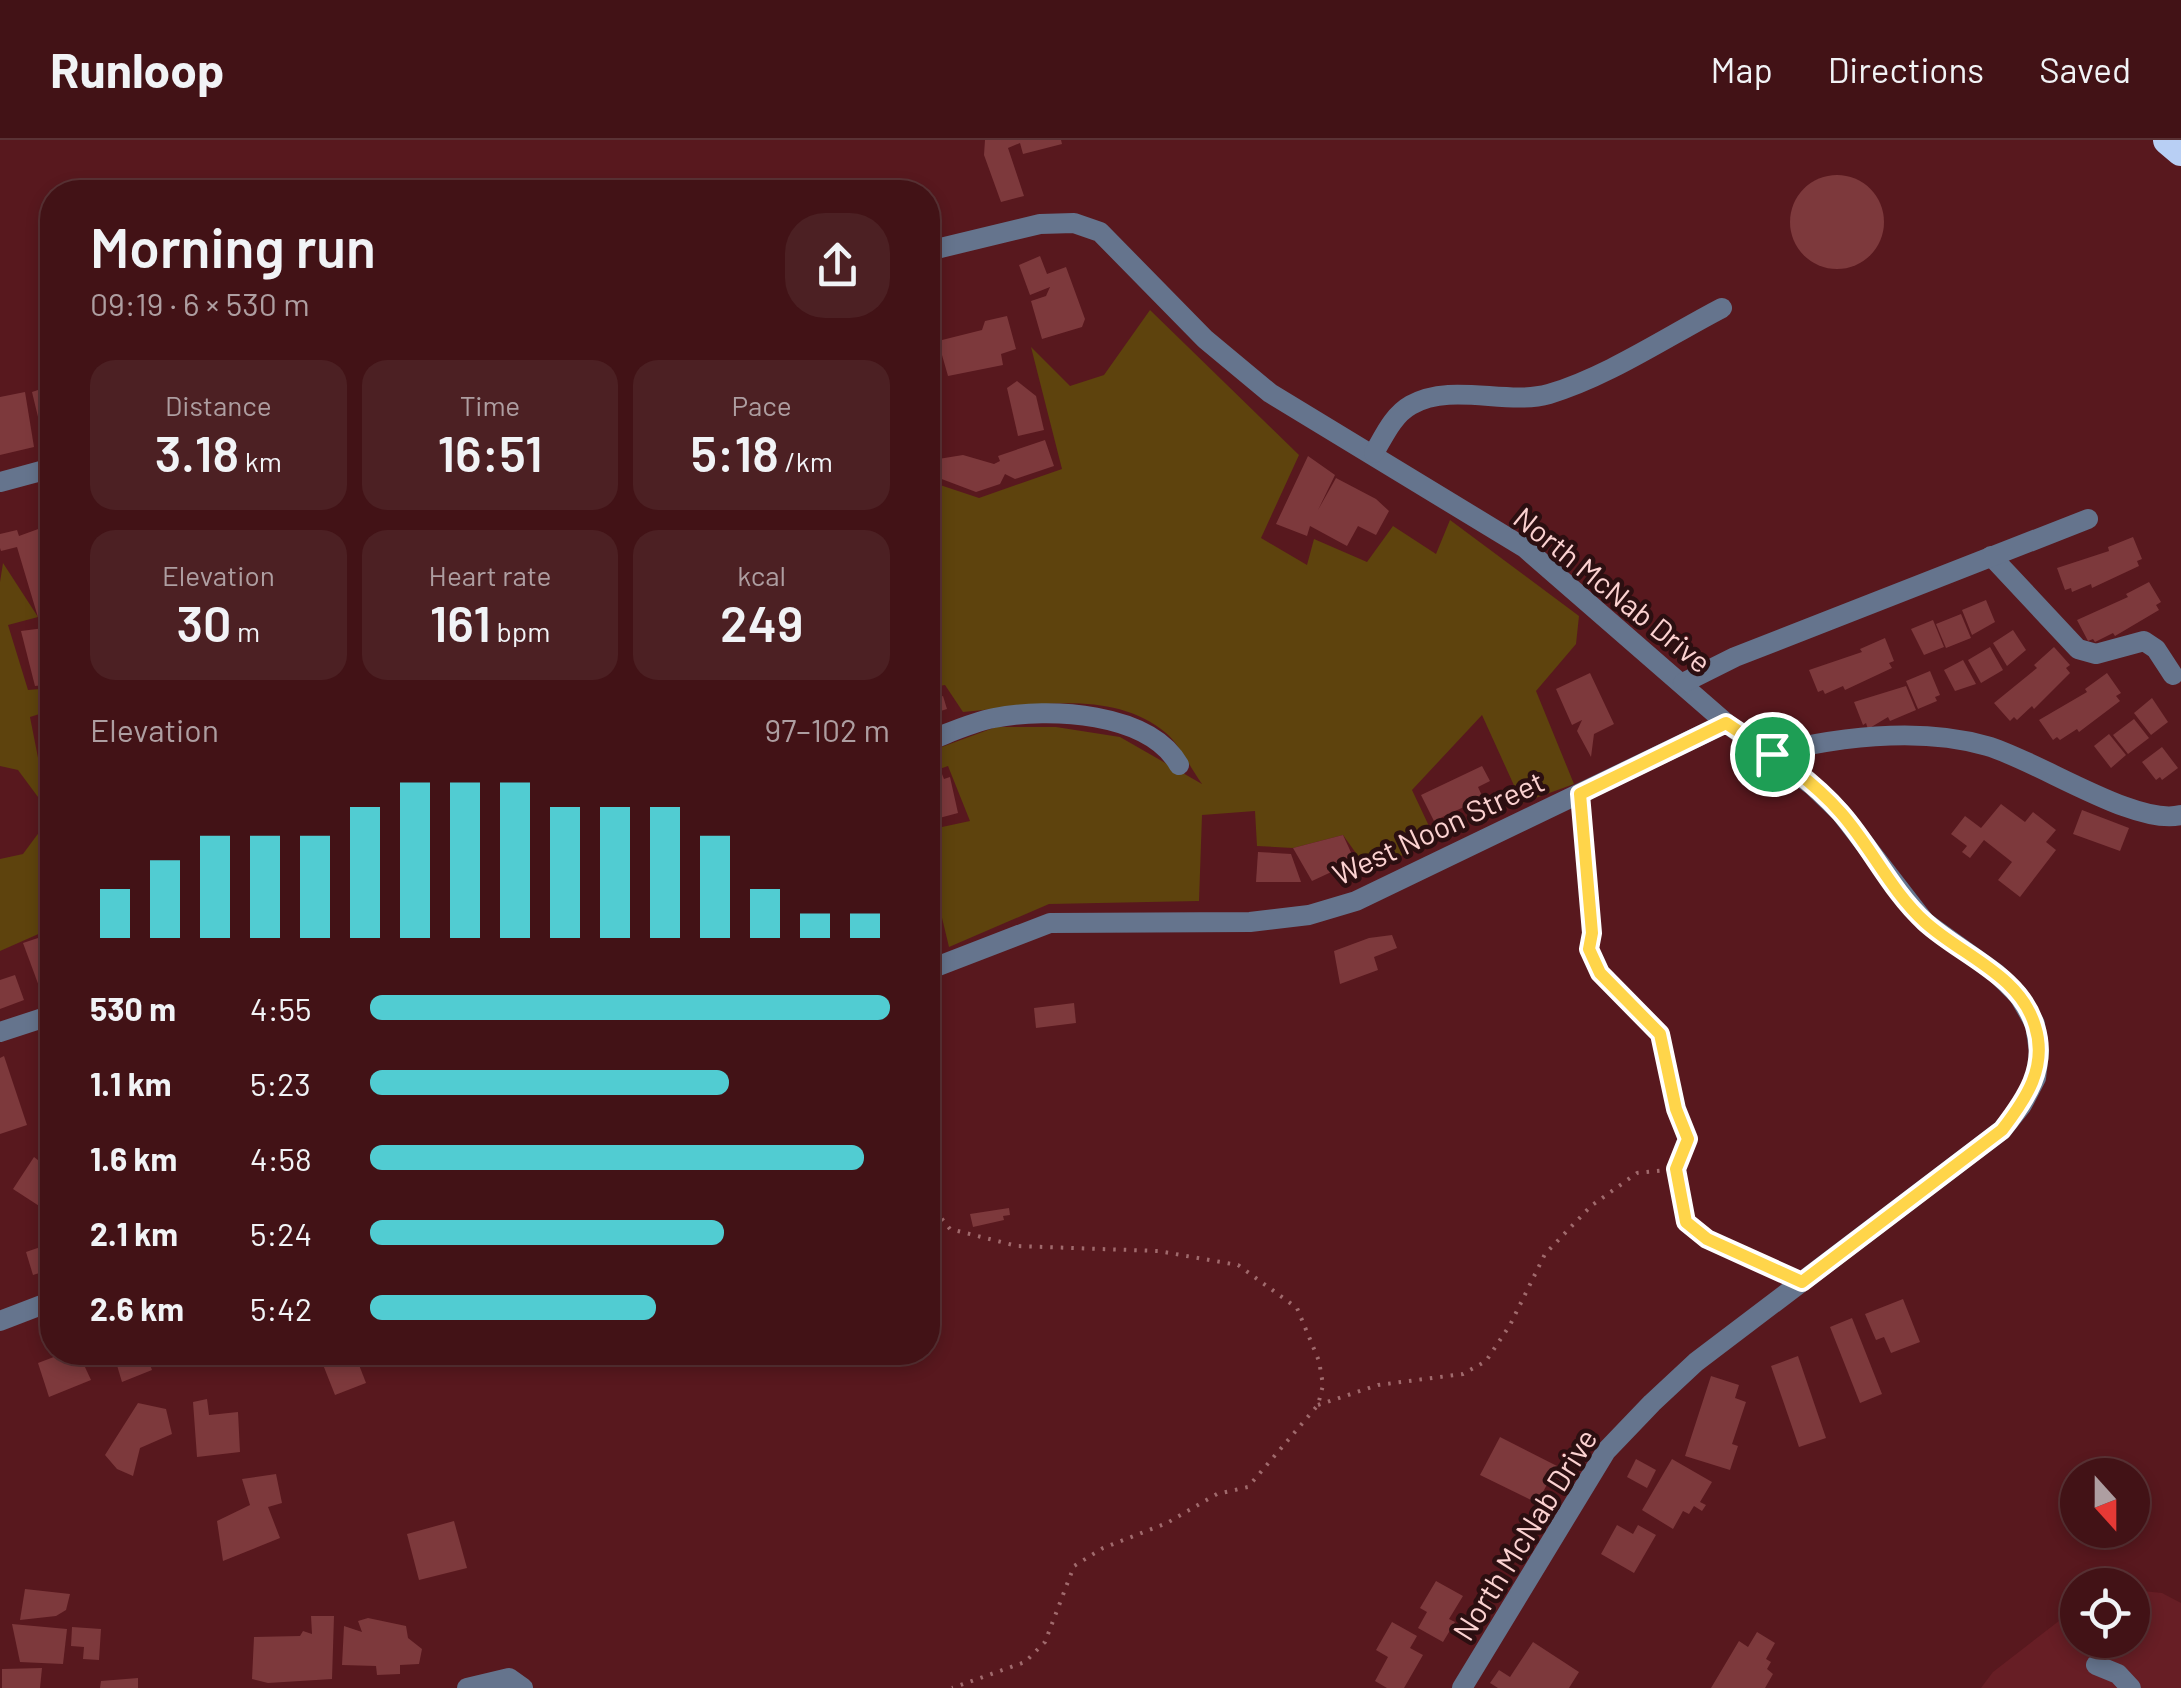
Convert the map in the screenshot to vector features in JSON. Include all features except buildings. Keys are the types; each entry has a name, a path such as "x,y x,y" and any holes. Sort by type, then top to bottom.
{"highway":[{"path":"2168,140 2181,151"}],"street":[{"name":"North McNab Drive","path":"940,247 1057,223 1074,223 1100,232 1241,371 1270,393 1525,548 1726,723 1772,754 1840,812 1925,922 1996,973 2018,996 2035,1024 2039,1052 2036,1078 2022,1105 2002,1130 1696,1362 1606,1452 1462,1688"},
{"path":"1374,453 1399,414 1414,403 1441,396 1526,398 1548,394 1722,308"},
{"path":"0,482 40,471"},
{"path":"1683,683 1735,657 2088,519"},
{"path":"1991,556 2078,649 2096,654 2144,641 2156,648 2173,675"},
{"path":"940,737 994,718 1097,717 1155,736 1180,765"},
{"name":"West Noon Street","path":"940,965 1050,923 1250,922 1309,916 1356,901 1726,723"},
{"path":"1772,754 1860,737 1936,738 1984,745 2042,767 2146,816 2181,815"},
{"path":"0,1032 40,1019"},
{"path":"0,1322 40,1307"},
{"path":"2096,1665 2118,1674 2131,1688"},
{"path":"466,1688 509,1678 524,1688"}],"path":[{"path":"1580,794 1592,933 1589,949 1600,973 1660,1034 1676,1109 1688,1139 1676,1169 1686,1222 1707,1239 1802,1282"},
{"path":"1318,1405 1378,1384 1463,1374 1486,1361 1510,1325 1545,1254 1590,1206 1637,1173 1676,1169"},
{"path":"940,1216 950,1229 1000,1242 1102,1252 1158,1252 1202,1257 1249,1270 1298,1308 1319,1361 1323,1385 1318,1405 1248,1487 1217,1494 1167,1523 1104,1548 1074,1566 1044,1642 1025,1662 952,1688"}],"shaded area":[{"path":"1150,310 1299,455 1261,538 1307,565 1314,539 1367,562 1393,526 1436,554 1450,520 1579,616 1576,644 1536,691 1574,784 1522,803 1482,715 1412,790 1436,841 1368,870 1343,835 1293,848 1257,846 1255,811 1202,815 1199,901 1049,904 949,947 940,910 940,827 970,821 948,766 940,769 940,748 996,727 1056,727 1120,737 1202,784 1166,733 1120,710 1068,703 963,712 945,685 940,686 940,485 979,498 1062,469 1031,347 1070,386 1104,375"},
{"path":"3,563 38,617 8,625 28,690 40,689 40,714 30,717 40,768 40,804 18,770 0,766"},
{"path":"40,831 40,933 0,951 0,859 23,854"},
{"path":"2150,1592 2181,1603 2181,1688 1981,1688 1993,1672 2060,1620 2060,1658 2150,1658"}],"route":[{"path":"1726,723 1772,754 1840,812 1925,922 1996,973 2018,996 2035,1024 2039,1052 2036,1078 2022,1105 2002,1130 1802,1282 1707,1239 1686,1222 1676,1169 1688,1139 1676,1109 1660,1034 1600,973 1589,949 1592,933 1580,794 1726,723"}]}
